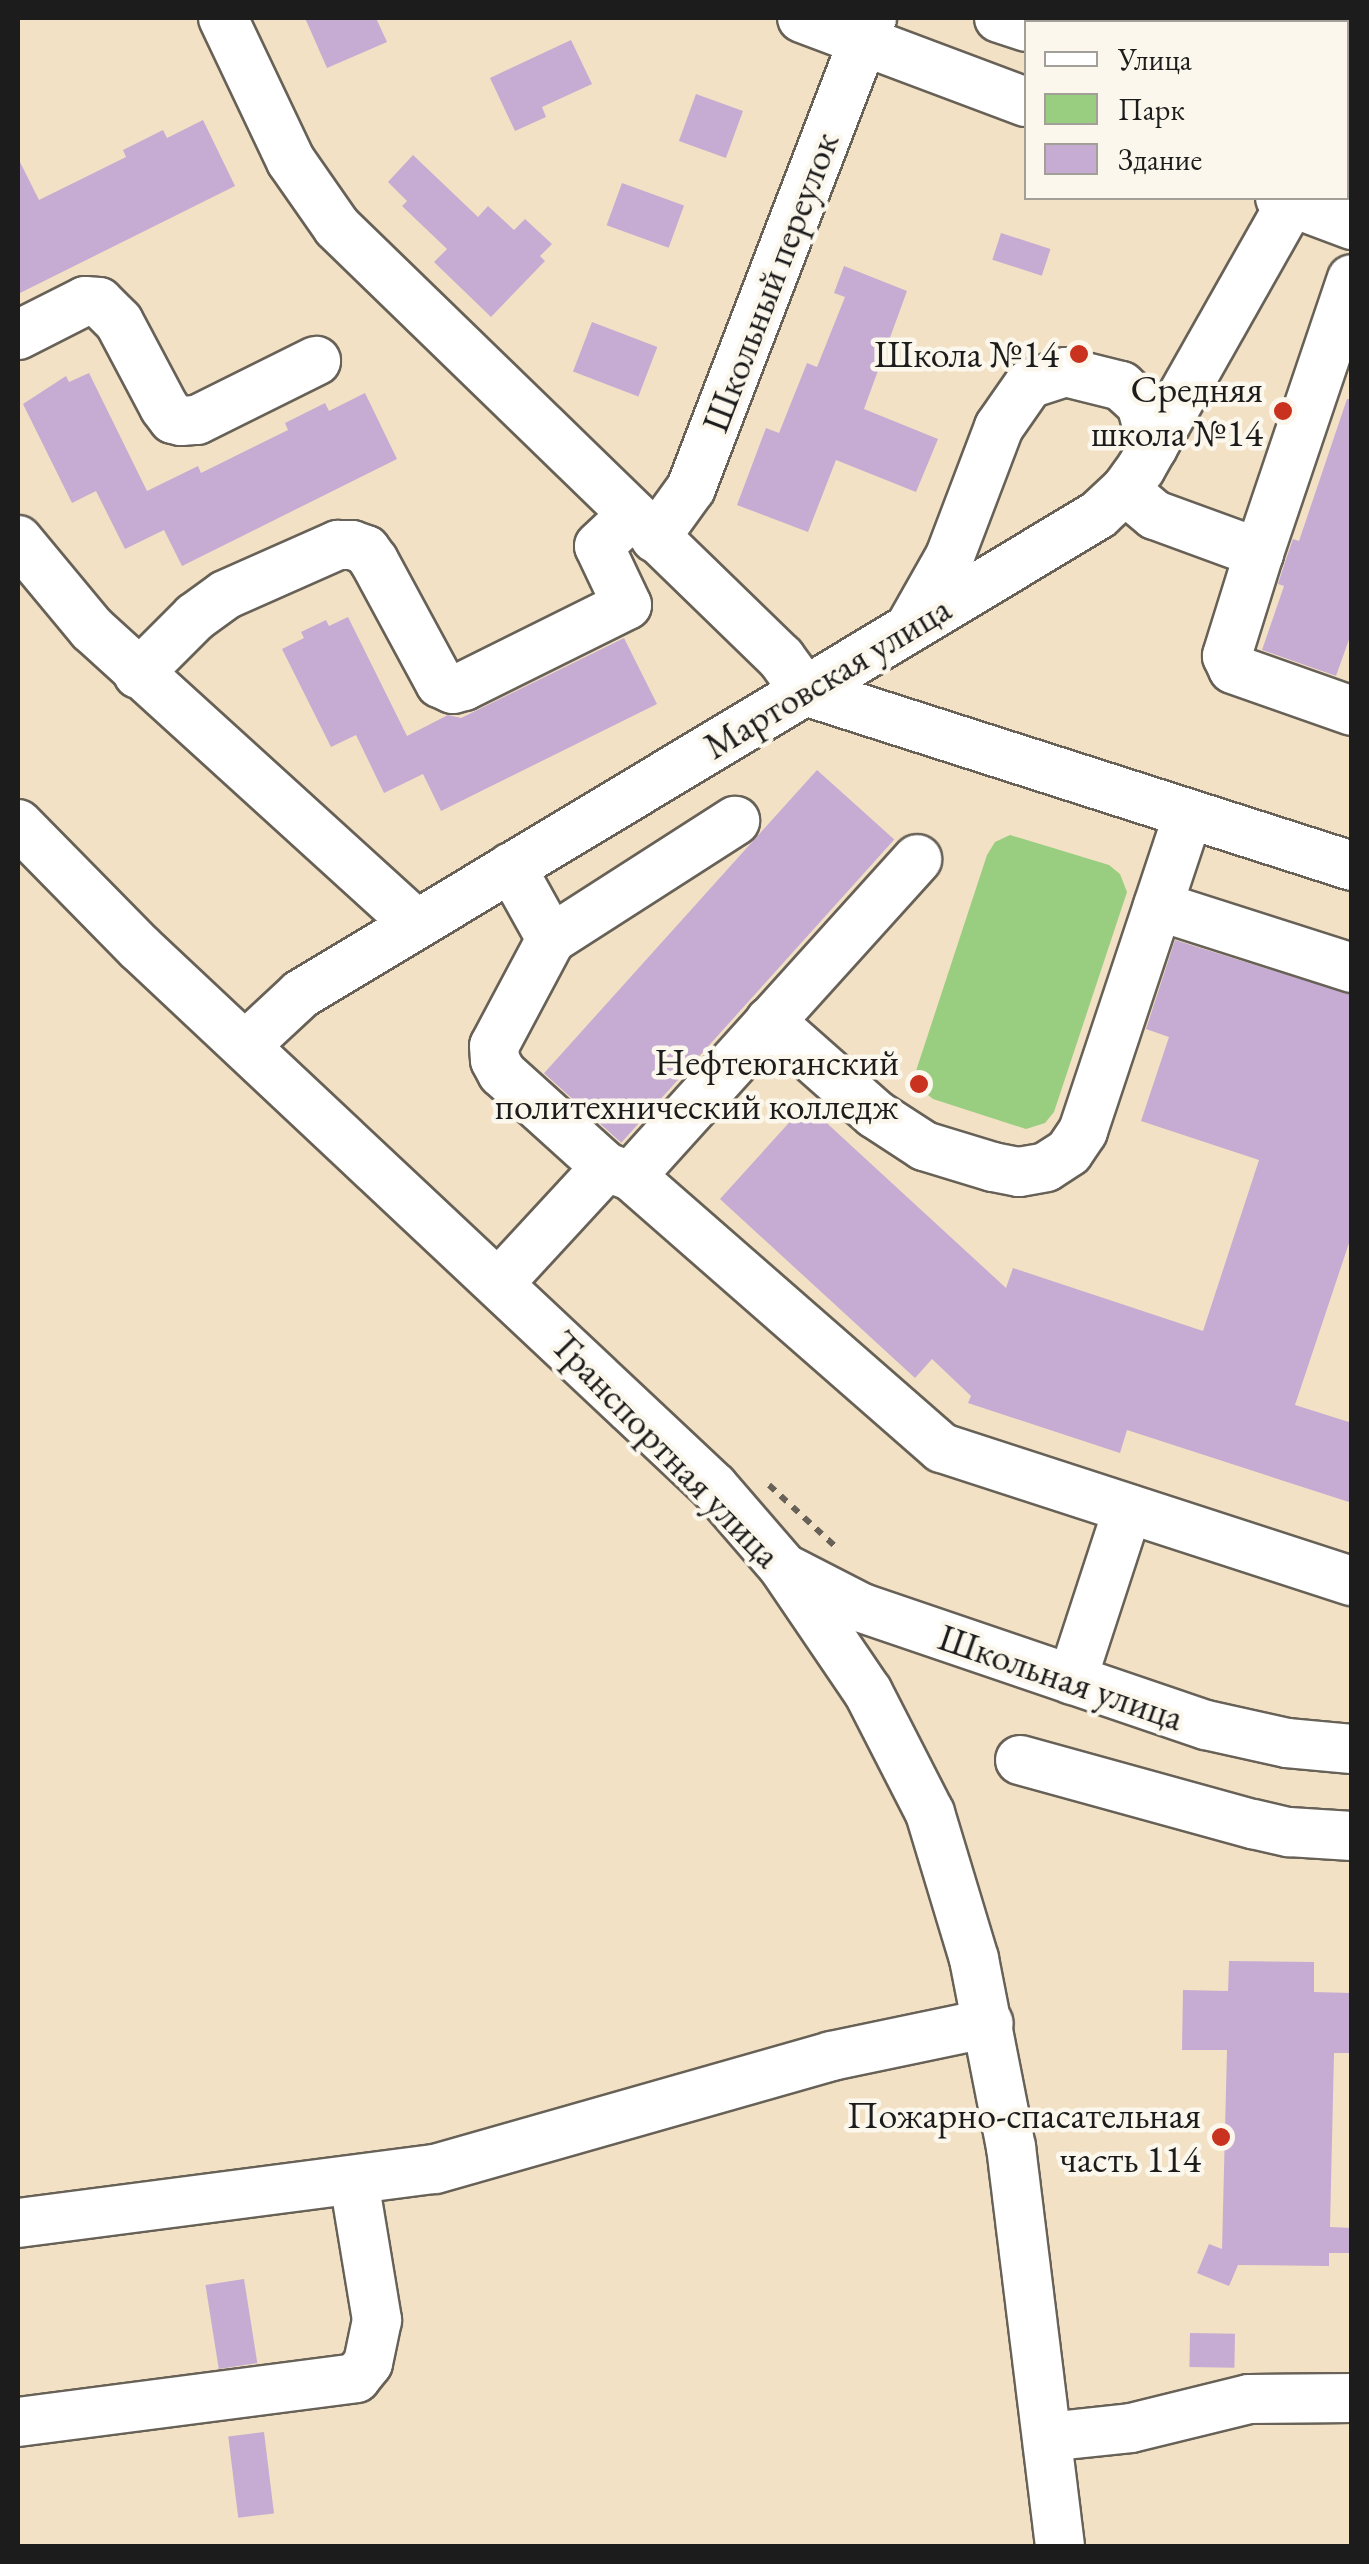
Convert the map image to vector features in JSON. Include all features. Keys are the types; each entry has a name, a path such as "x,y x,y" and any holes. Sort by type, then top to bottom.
{"street":[{"path":"223,18 311,196 336,227 781,658 805,691 1352,866"},
{"path":"802,18 867,29 1024,101"},
{"path":"998,18 1024,26"},
{"name":"Школьный переулок","path":"138,674 194,617 225,595 338,546 366,550 433,674 453,688 627,605 599,546 643,526 692,488 867,29"},
{"name":"Мартовская улица","path":"245,1046 288,1002 1098,515 1125,490 1153,447 1288,200"},
{"path":"1291,200 1352,225"},
{"path":"1352,279 1227,656 1233,668 1352,712"},
{"path":"18,335 84,301 99,302 120,322 164,407 182,422 197,420 316,361"},
{"path":"909,628 950,556 999,427 1030,384 1065,372 1121,386 1141,404 1153,447"},
{"path":"1125,490 1155,515 1259,553"},
{"path":"18,540 62,598 138,674 416,924"},
{"path":"770,1021 875,1114 924,1146 1019,1172 1046,1167 1069,1152 1083,1132 1188,816"},
{"path":"735,821 551,940 494,1046 494,1060 502,1073 924,1437 942,1448 1352,1582"},
{"name":"Транспортная улица","path":"18,824 245,1046 664,1436 783,1566 876,1706 940,1841 960,1899 988,2023 1023,2145 1060,2546"},
{"path":"499,1283 770,1021 917,859"},
{"path":"512,867 551,940"},
{"path":"1158,906 1352,968"},
{"path":"1072,1680 1128,1509"},
{"name":"Школьная улица","path":"783,1566 862,1608 1243,1736 1352,1748"},
{"path":"876,1706 873,1675 878,1656 898,1635 921,1629"},
{"path":"1020,1760 1288,1832 1352,1836"},
{"path":"18,2223 435,2169 831,2056 988,2023"},
{"path":"18,2422 356,2378 372,2353 377,2320 354,2181"},
{"path":"1047,2437 1131,2428 1248,2399 1352,2398"}],"path":[{"path":"761,1478 846,1556"}],"green space":[{"path":"1010,835 1109,865 1120,874 1127,892 1054,1112 1045,1123 1026,1129 933,1099 922,1090 915,1074 987,855 995,842"}],"building":[{"path":"305,18 376,18 387,42 327,68"},
{"path":"571,40 592,84 542,107 546,117 515,131 490,78"},
{"path":"696,94 743,111 726,158 679,141"},
{"path":"203,120 235,186 18,294 18,158 39,200 126,157 123,150 163,130 167,138"},
{"path":"413,155 478,217 488,206 514,230 525,219 552,244 540,256 545,261 491,317 434,262 447,249 402,206 407,201 388,182"},
{"path":"622,183 684,206 669,248 607,225"},
{"path":"1001,233 1050,249 1042,276 992,260"},
{"path":"844,266 907,291 864,409 938,439 916,492 836,460 808,532 737,505 766,428 779,433 807,363 817,367 845,297 834,293"},
{"path":"592,322 657,347 638,397 573,371"},
{"path":"89,373 147,491 198,466 201,473 288,430 285,423 325,403 329,411 365,393 397,459 182,566 164,530 125,549 96,491 72,503 23,404 66,376 69,382"},
{"path":"1347,399 1352,399 1352,631 1336,676 1262,650 1284,586 1278,584 1285,562 1293,539 1299,541"},
{"path":"348,617 407,736 448,715 461,718 624,638 657,704 441,811 423,774 384,793 356,735 331,747 282,649 304,638 301,632 326,620 329,626"},
{"path":"817,770 894,840 621,1143 544,1073"},
{"path":"1175,940 1352,995 1352,1234 1295,1405 1352,1423 1352,1503 1127,1430 1120,1453 968,1403 971,1396 932,1359 915,1378 720,1199 806,1104 1006,1288 1013,1268 1203,1331 1259,1160 1141,1121 1169,1037 1146,1029"},
{"path":"1229,1961 1314,1962 1314,1992 1352,1993 1352,2053 1334,2053 1330,2227 1352,2228 1352,2253 1329,2253 1329,2266 1238,2265 1229,2286 1197,2273 1209,2244 1222,2249 1227,2050 1182,2050 1183,1990 1228,1991"},
{"path":"244,2279 257,2363 219,2369 205,2285"},
{"path":"1190,2333 1235,2334 1234,2368 1189,2367"},
{"path":"264,2432 274,2513 238,2518 228,2436"}],"place":[{"name":"Школа №14","path":"1079,354"},
{"name":"Средняя школа №14","path":"1283,411"},
{"name":"Нефтеюганский политехнический колледж","path":"919,1084"},
{"name":"Пожарно-спасательная часть 114","path":"1221,2137"}]}
